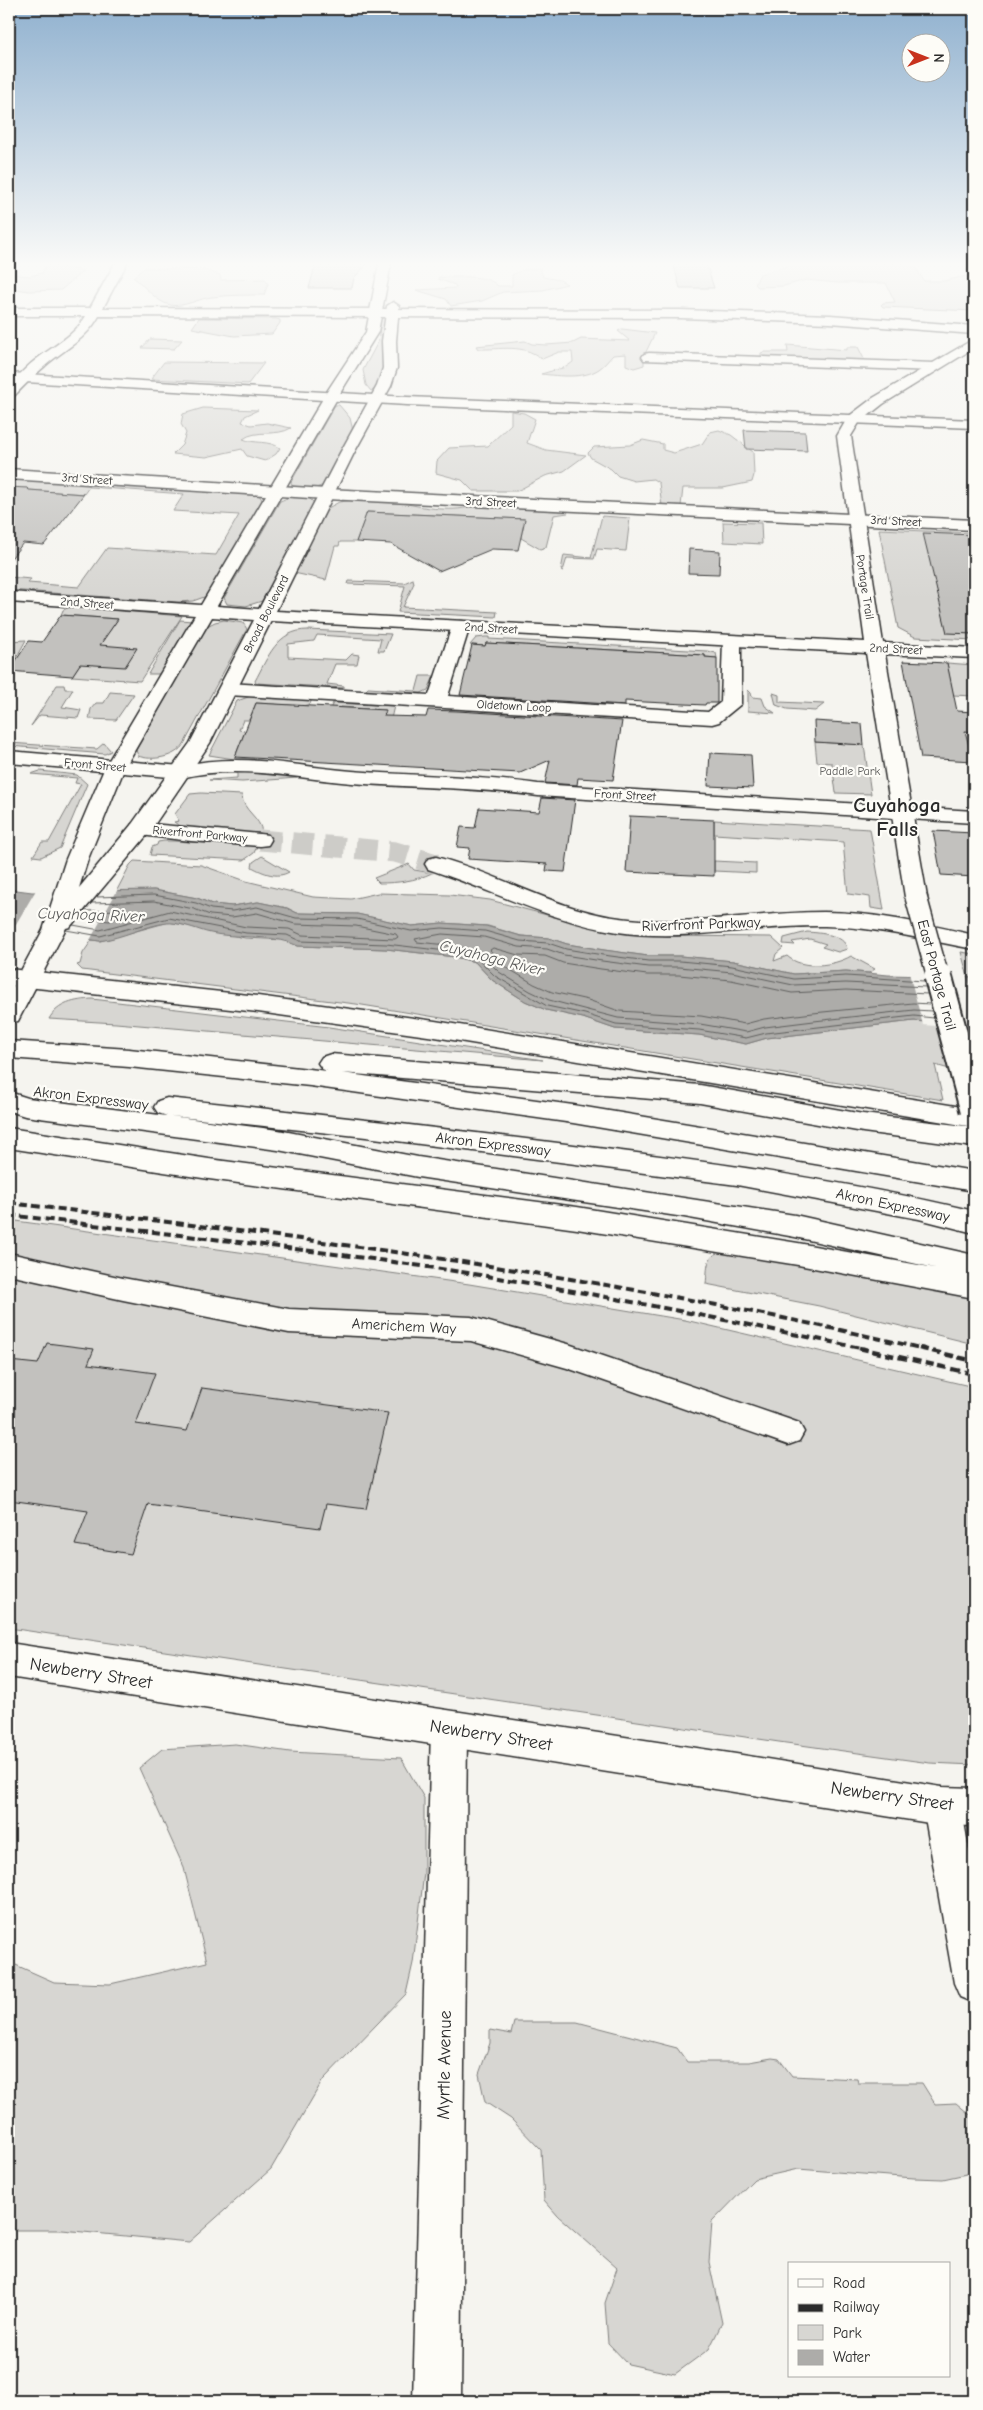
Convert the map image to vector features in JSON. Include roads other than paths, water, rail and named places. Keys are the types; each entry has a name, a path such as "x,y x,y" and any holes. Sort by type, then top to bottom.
{"main road":[{"path":"9,393 26,375"},
{"name":"Broad Boulevard","path":"54,930 84,897 95,861 115,767 345,375"},
{"path":"360,375 360,381 377,399"},
{"name":"Broad Boulevard","path":"9,1015 18,978 42,955 54,930 95,861 140,828 193,755 388,375"},
{"path":"853,420 878,401 920,375"},
{"path":"9,378 377,399 974,424"},
{"path":"332,396 350,413 359,432"},
{"name":"Portage Trail","path":"853,420 846,430 844,444 900,812 916,897"},
{"name":"3rd Street","path":"9,474 277,492 974,525"},
{"name":"2nd Street","path":"9,597 265,616 974,653"},
{"path":"437,701 461,626"},
{"name":"Oldetown Loop","path":"228,689 712,718 731,704 732,640"},
{"name":"Front Street","path":"9,757 181,772 208,765 302,770 349,777 488,784 538,790 974,817"},
{"name":"Front Street","path":"181,772 196,782 233,785 349,777"},
{"name":"Riverfront Parkway","path":"140,828 191,836 260,840"},
{"name":"Riverfront Parkway","path":"436,864 486,880 558,908 621,925 684,927 840,919 881,924 974,942"},
{"name":"East Portage Trail","path":"916,897 974,1110"},
{"path":"18,978 258,1004 435,1029 974,1118"},
{"path":"9,1049 129,1058 317,1062 700,1094 862,1123 974,1138"},
{"path":"129,1058 310,1077 573,1114 974,1181"},
{"path":"18,1096 278,1140 418,1167 684,1207 795,1226 974,1266"},
{"name":"Akron Expressway","path":"18,1096 376,1129 737,1174 920,1209 974,1222"},
{"path":"9,1138 219,1170 578,1218 798,1254 974,1287"},
{"name":"Americhem Way","path":"9,1264 123,1290 289,1321 471,1330 568,1356 788,1432"},
{"name":"Newberry Street","path":"9,1660 958,1806"},
{"name":"Myrtle Avenue","path":"437,2401 449,1729"},
{"path":"958,1806 974,1983"}],"water":[{"name":"Cuyahoga River","path":"9,889 32,892 154,890 197,898 212,904 232,906 258,902 287,908 297,913 357,914 412,926 442,923 486,926 521,936 549,938 567,944 604,950 648,956 680,956 733,961 794,974 846,971 888,975 974,977 974,1026 914,1021 767,1038 746,1044 699,1035 615,1029 583,1018 546,1010 525,1001 492,980 475,962 455,957 386,949 298,946 274,939 224,935 170,923 99,941 9,926"}],"tunnel":[{"path":"260,840 395,852 436,864"}],"railway":[{"path":"9,1203 354,1246 583,1281 697,1301 924,1349"},
{"path":"9,1215 304,1250 480,1275 673,1310 865,1349"},
{"path":"859,1348 974,1374"},
{"path":"919,1348 974,1361"}],"district":[{"name":"Cuyahoga Falls","path":"897,817"}],"park label":[{"name":"Paddle Park","path":"850,771"}]}
